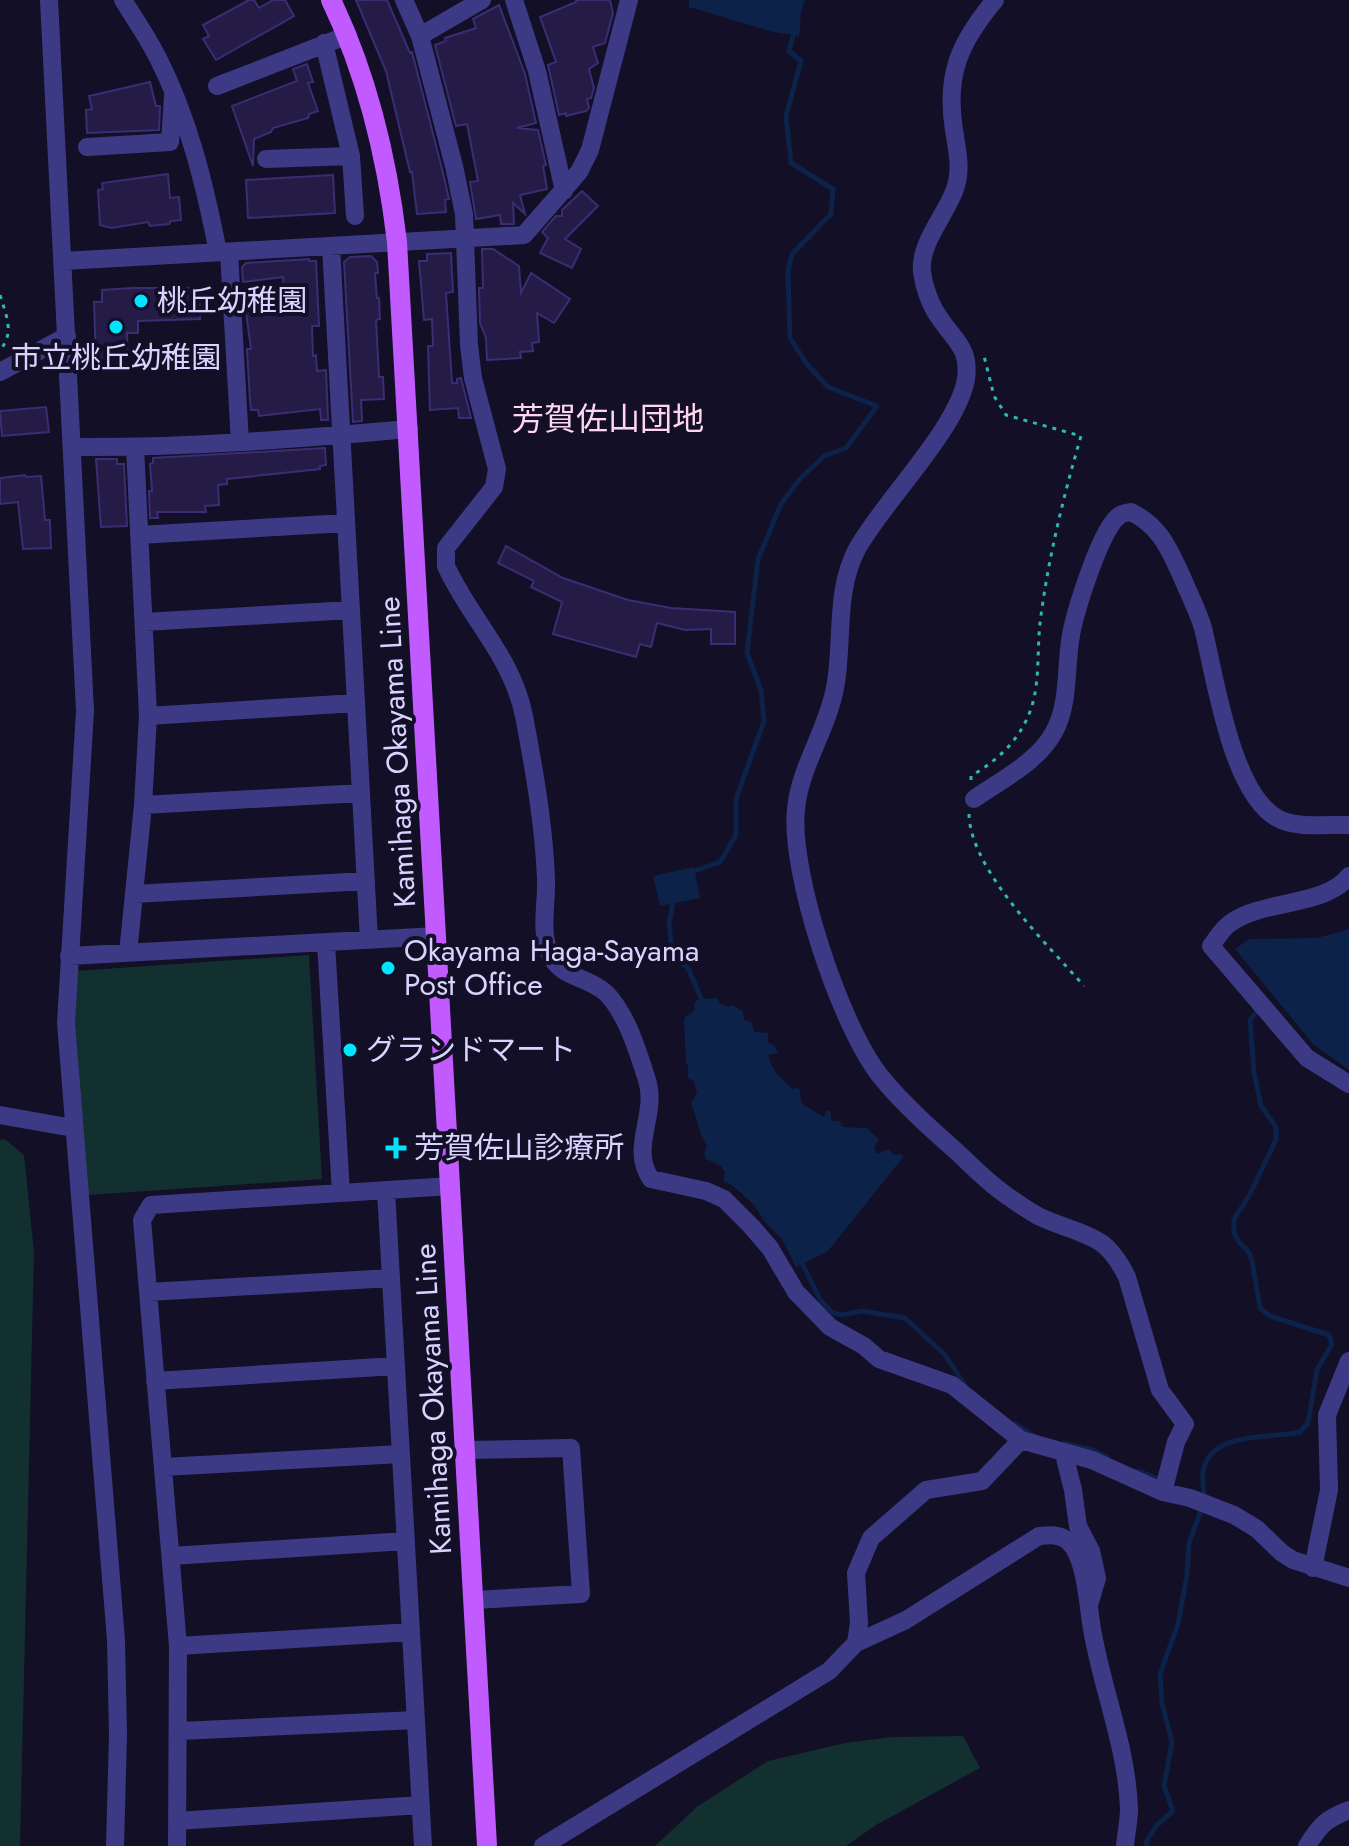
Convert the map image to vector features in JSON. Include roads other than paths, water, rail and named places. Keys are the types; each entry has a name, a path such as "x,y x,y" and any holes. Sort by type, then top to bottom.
{"main road":[{"name":"Kamihaga Okayama Line","path":"331,0 366,82 390,185 397,242 487,1846"}],"street":[{"path":"49,0 85,711 66,1023 116,1640 118,1735 115,1846"},
{"path":"123,0 158,58 174,95 224,252 240,442"},
{"path":"404,0 420,36 464,214 472,367 497,469 494,487 446,548 446,566 495,643 523,713 539,812 546,880 545,940 550,955 556,967 592,983 614,1004 648,1082 652,1097 648,1126 642,1140 642,1167 651,1179 706,1191 724,1199 770,1248 796,1292 830,1327 864,1346 879,1359 952,1385 1021,1440 1165,1485 1234,1515 1257,1529 1282,1553 1313,1568 1349,1578"},
{"path":"420,36 482,0"},
{"path":"514,0 537,71 564,191"},
{"path":"63,261 524,235 579,172 590,150 629,0"},
{"path":"995,0 975,24 954,67 952,108 959,168 956,188 925,250 921,268 931,302 964,350 967,367 965,384 938,436 869,530 855,553 846,577 841,599 840,658 835,690 801,784 795,810 799,868 839,1000 856,1038 880,1075 943,1140 1003,1193 1038,1215 1102,1243 1119,1261 1136,1306 1160,1390 1185,1424 1176,1442 1165,1485"},
{"path":"217,86 348,35"},
{"path":"324,43 351,156 355,216"},
{"path":"87,147 170,142 174,95"},
{"path":"266,159 351,156"},
{"path":"331,246 369,940"},
{"path":"0,372 67,336"},
{"path":"73,447 240,442 409,429"},
{"path":"128,953 143,805 148,716 135,447"},
{"path":"974,799 1045,747 1056,729 1063,706 1071,634 1095,556 1118,516 1131,512 1147,520 1169,548 1202,624 1220,704 1240,770 1262,806 1276,818 1292,823 1349,825"},
{"path":"139,535 346,523"},
{"path":"144,622 351,610"},
{"path":"148,716 356,703"},
{"path":"143,805 361,793"},
{"path":"1349,876 1330,891 1248,913 1228,924 1211,946 1307,1058 1349,1084"},
{"path":"134,894 366,881"},
{"path":"69,956 437,936"},
{"path":"326,943 341,1193"},
{"path":"0,1115 73,1128"},
{"path":"177,1846 178,1646 142,1220 151,1205 451,1186"},
{"path":"386,1190 423,1846"},
{"path":"149,1292 391,1278"},
{"path":"1313,1568 1329,1490 1327,1415 1349,1361"},
{"path":"155,1381 396,1366"},
{"path":"856,1643 859,1623 856,1573 871,1538 926,1490 982,1481 1021,1440"},
{"path":"465,1450 571,1448 581,1594 474,1600"},
{"path":"163,1467 401,1454"},
{"path":"1064,1454 1078,1526 1091,1551 1097,1578 1090,1605"},
{"path":"543,1846 829,1671 856,1643 906,1620 1039,1536 1053,1534 1069,1541 1078,1558 1090,1605 1092,1629 1117,1726 1129,1809 1125,1846"},
{"path":"171,1556 406,1541"},
{"path":"178,1646 411,1632"},
{"path":"179,1731 416,1720"},
{"path":"177,1821 421,1805"},
{"path":"1307,1846 1329,1818 1349,1810"}],"water":[{"path":"689,0 805,0 799,36 773,32 689,7"},
{"path":"694,867 700,898 660,906 653,876"},
{"path":"1349,929 1349,1070 1313,1044 1235,949 1249,939 1317,938"},
{"path":"718,998 720,1004 732,1005 743,1011 744,1020 751,1022 755,1032 768,1033 768,1042 775,1046 778,1053 768,1055 773,1066 792,1089 799,1088 802,1104 824,1117 827,1110 831,1112 831,1121 839,1121 843,1127 867,1128 879,1140 874,1147 877,1154 889,1149 894,1155 904,1156 828,1251 796,1267 782,1239 754,1205 723,1181 725,1172 721,1166 706,1159 704,1153 707,1146 691,1104 697,1092 694,1082 688,1078 684,1021 695,1010 694,1004 698,999"}],"waterway":[{"path":"689,873 720,862 736,835 736,799 764,721 761,690 747,653 758,559 781,504 800,479 824,456 846,448 877,406 828,387 806,363 790,338 788,271 792,254 831,214 833,189 791,163 786,116 801,61 789,51 792,31"},
{"path":"674,897 669,924 671,942 679,961 688,968 704,1005"},
{"path":"1204,1498 1203,1473 1207,1459 1216,1449 1243,1439 1300,1432 1308,1423 1317,1370 1332,1344 1329,1335 1270,1316 1260,1308 1249,1252 1234,1233 1234,1219 1249,1196 1276,1140 1276,1127 1261,1106 1254,1072 1250,1020 1259,1009"},
{"path":"800,1259 821,1301 833,1313 841,1315 863,1311 905,1318 945,1355 966,1387"},
{"path":"1015,1424 1034,1436"},
{"path":"1063,1443 1093,1450 1107,1457"},
{"path":"1138,1471 1162,1480"},
{"path":"1147,1846 1146,1842 1157,1825 1173,1811 1164,1786 1172,1742 1162,1703 1160,1674 1178,1624 1189,1543 1202,1508"}],"place":[{"name":"桃丘幼稚園","path":"141,301"},
{"name":"市立桃丘幼稚園","path":"116,327"},
{"name":"Okayama Haga-Sayama Post Office","path":"388,968"},
{"name":"グランドマート","path":"350,1050"},
{"name":"芳賀佐山診療所","path":"396,1148"}],"district":[{"name":"芳賀佐山団地","path":"608,419"}]}
